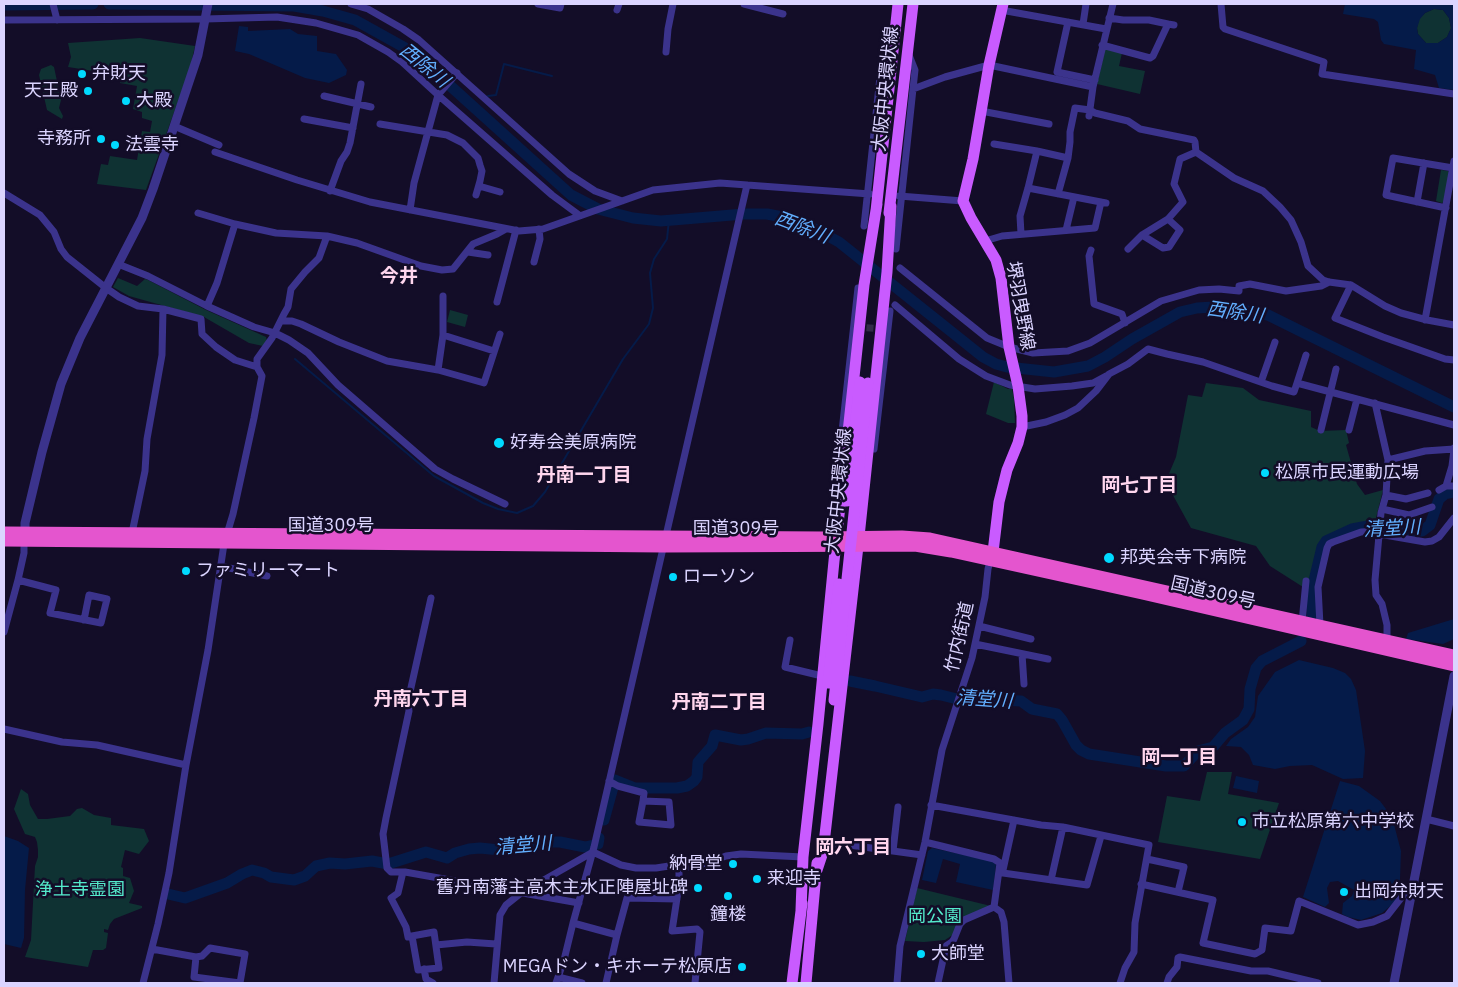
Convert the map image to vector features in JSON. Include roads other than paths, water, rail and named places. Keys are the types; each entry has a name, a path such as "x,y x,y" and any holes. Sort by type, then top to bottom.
{"highway":[{"name":"国道309号","path":"4,532 25,537 441,544 839,540 915,546 991,556 1320,625 1454,666"},
{"name":"国道309号","path":"4,541 25,537 132,533 226,539"},
{"name":"国道309号","path":"991,556 1185,604 1385,646 1454,656"}],"main road":[{"name":"大阪中央環状線","path":"878,253 877,204 898,4"},
{"name":"大阪中央環状線","path":"878,253 890,206 913,4"},
{"path":"963,201 973,159 989,65 1002,7"},
{"name":"堺羽曳野線","path":"963,201 996,260 1001,278 1010,349 1018,385 1022,416 1022,427 1018,443 1007,470 998,502 991,556"},
{"path":"817,870 824,845 858,542 864,480 878,253"},
{"path":"802,910 803,857 822,676 839,540 842,490 875,285 878,253"},
{"name":"大阪中央環状線","path":"792,983 830,700 875,285"},
{"name":"大阪中央環状線","path":"806,983 830,700 839,540 864,382"}],"street":[{"path":"53,4 57,17"},
{"path":"4,632 24,553 25,523 59,392 75,351 142,218 198,55 208,4"},
{"path":"351,4 368,9 419,40 569,174 595,191 618,202"},
{"path":"538,4 560,8 561,4"},
{"path":"666,52 668,29 674,4"},
{"path":"744,4 783,14"},
{"path":"1084,24 1086,4"},
{"path":"1089,113 1102,45 1113,4"},
{"path":"1221,4 1223,27 1225,29 1324,62 1322,74 1454,94"},
{"path":"1002,7 1106,29"},
{"path":"4,20 57,17 277,17 316,23 358,35 402,62 552,195 581,215"},
{"path":"1102,45 1150,58 1153,56 1171,24 1150,20 1109,18"},
{"path":"1068,22 1057,72 1094,84"},
{"path":"864,226 880,78 883,64 894,40"},
{"path":"896,249 915,70 908,53"},
{"path":"913,89 945,77 989,65 1094,84"},
{"path":"410,210 414,183 439,94 456,74"},
{"path":"330,191 350,143 361,84"},
{"path":"324,96 371,107"},
{"path":"1058,194 1068,158 1070,132 1075,108 1089,113 1128,121 1140,129 1194,140 1196,152 1234,178 1263,191 1273,199 1291,220 1301,242 1308,266 1318,276 1329,282 1351,285 1384,306 1425,320 1454,325"},
{"path":"981,111 1049,124"},
{"path":"304,119 353,128"},
{"path":"380,124 455,138 478,158 482,171 476,195"},
{"path":"174,126 217,148 330,191 370,202 516,230 539,229 652,190 720,183 868,194"},
{"path":"994,144 1068,158"},
{"path":"1021,234 1020,216 1037,151"},
{"path":"1128,249 1142,234 1168,219 1183,202 1174,184 1180,159 1196,152"},
{"path":"1425,320 1446,208 1454,165 1393,158 1386,195 1446,208"},
{"path":"1417,202 1424,163"},
{"path":"582,983 557,980 574,923 610,781 747,185"},
{"path":"479,186 500,192"},
{"path":"985,241 1002,236 1095,228 1103,203 1028,188"},
{"path":"4,193 40,215 54,232 60,249 67,257 119,297 138,306 163,309 201,319 202,334 216,347 235,360 257,367"},
{"path":"901,196 963,201"},
{"path":"1066,230 1074,197"},
{"path":"198,214 276,233 327,236 357,243 421,266 442,270 453,269 473,244 506,228"},
{"path":"1142,234 1163,248 1169,247 1180,230 1168,219"},
{"path":"207,306 217,284 235,224"},
{"path":"534,262 540,239 539,229"},
{"path":"497,302 516,230"},
{"path":"143,983 169,873 186,765 208,650 220,566 262,376 257,367 257,359 288,307 291,289 319,258 327,236"},
{"path":"1092,250 1089,256 1094,304 1122,314 1124,323"},
{"path":"468,252 488,255"},
{"path":"118,264 148,276 254,327 289,340 308,353 338,385 436,469 505,504"},
{"path":"900,268 987,338 1010,349 1034,353 1068,351 1090,343 1161,301 1200,290 1238,291 1239,286 1250,284 1286,291 1321,286 1329,282"},
{"path":"1351,285 1335,318 1383,338 1445,360 1454,360"},
{"path":"842,490 837,476 858,288"},
{"path":"438,370 443,336 443,296"},
{"path":"864,480 872,463 892,308 959,359 986,376 1035,389 1092,383 1128,364 1148,348 1203,362 1294,392 1306,354"},
{"path":"132,533 145,471 147,439 162,355 163,309"},
{"path":"281,321 292,321 301,324 387,361 438,370 484,383 500,334"},
{"path":"443,336 494,351"},
{"path":"1261,382 1275,342"},
{"path":"1320,430 1336,369"},
{"path":"1022,427 1046,422 1078,408 1096,391 1109,374"},
{"path":"1297,383 1454,425"},
{"path":"1350,430 1357,399"},
{"path":"1375,403 1388,460 1386,495 1381,511 1375,580 1376,596 1382,604 1388,636 1385,646"},
{"path":"1388,460 1425,451 1454,449 1447,487"},
{"path":"1386,495 1406,499 1428,493"},
{"path":"1381,511 1408,515 1432,507"},
{"path":"1320,625 1318,587 1329,544 1362,532 1380,532 1424,542 1432,541 1439,538 1454,518"},
{"name":"竹内街道","path":"925,842 942,750 966,680 975,644 991,556"},
{"path":"220,566 267,576"},
{"path":"18,580 56,590 50,613 84,620 101,623 107,599 89,595 84,620"},
{"path":"1302,622 1306,581"},
{"path":"431,598 408,701 409,711 386,818 384,834 387,868 391,872 403,872 579,903"},
{"path":"979,626 1031,639"},
{"path":"790,640 785,667 822,676"},
{"path":"975,644 1048,660"},
{"path":"1022,654 1024,684"},
{"path":"1394,983 1454,676"},
{"path":"4,729 62,742 97,745 186,765"},
{"path":"610,781 618,786 644,793 639,822 671,825 669,802 643,801"},
{"path":"931,805 1041,825 1063,827 1149,845 1135,923 1134,952 1125,968 1120,983"},
{"path":"893,851 898,807"},
{"path":"997,890 1001,882 1014,820"},
{"path":"1426,820 1454,826"},
{"path":"1051,880 1063,827"},
{"path":"1003,873 1088,885 1101,836"},
{"path":"897,983 900,946 925,842 994,859 1000,863 994,907"},
{"path":"824,845 842,844 922,855"},
{"path":"594,847 621,866 636,868 701,865 726,856 741,854 803,857"},
{"path":"494,983 500,915 506,905 520,893 594,847"},
{"path":"1147,859 1184,867 1178,892"},
{"path":"679,866 679,885 672,931 697,929 700,932 695,983"},
{"path":"403,872 398,893 391,898 406,927 408,937 412,936 434,932 439,968 418,970 412,936"},
{"path":"1141,884 1212,900 1204,944 1255,954 1262,950 1265,928 1290,931 1299,901 1358,925 1373,922 1387,916 1405,893 1413,888"},
{"path":"606,983 626,898 677,899"},
{"path":"938,983 946,946 954,939 960,924 964,920 994,907"},
{"path":"994,907 1001,912 1004,922 1009,983"},
{"path":"574,923 617,935"},
{"path":"436,945 466,942 496,944"},
{"path":"152,949 196,958 202,956 210,948 246,954 240,983 194,976 196,958"},
{"path":"1168,983 1169,977 1176,968 1178,958 1180,957 1251,971 1268,971 1318,983"},
{"path":"424,969 426,979 433,983"}],"water":[{"path":"1345,4 1454,4 1454,90 1439,88 1435,75 1414,69 1416,50 1384,44 1381,40 1378,22 1374,19 1343,14","holes":["1434,9 1443,10 1449,18 1451,28 1447,37 1438,43 1426,43 1418,34 1417,28 1420,19 1425,13"]},
{"path":"239,26 248,27 248,31 290,29 298,34 317,36 317,51 336,54 347,70 346,75 329,83 305,78 249,54 235,51"},
{"path":"1454,619 1454,639 1443,644 1406,639 1408,633"},
{"path":"1299,660 1333,668 1345,673 1351,679 1356,690 1365,751 1363,778 1343,779 1312,765 1275,769 1253,765 1249,755 1241,747 1226,746 1231,739 1248,727 1255,717 1258,696 1275,672"},
{"path":"1236,776 1259,781 1257,793 1233,788"},
{"path":"1340,781 1359,786 1380,801 1392,817 1401,851 1400,879 1395,902 1382,913 1361,920 1342,914 1343,903 1352,896 1354,890 1338,881 1330,882 1327,888 1329,903 1325,907 1303,897"},
{"path":"4,836 18,841 29,848 25,890 24,938 21,948 4,944"},
{"path":"932,848 993,861 996,865 993,890 956,882 960,864 943,859 936,883 922,880 928,851"}],"waterway":[{"name":"西除川","path":"4,5 93,4"},
{"name":"西除川","path":"109,4 294,6 323,11 355,20 409,50 571,195 598,209 633,218 661,221 744,214 767,214 788,218 813,228 839,242 983,357 996,364 1054,372 1088,366 1180,312 1197,308 1231,308 1268,315 1454,407"},
{"path":"488,96 496,95 504,64 552,76"},
{"path":"295,359 434,476 483,503 498,509 517,513 533,506 545,492 623,359 649,324 653,308 650,273 654,259 667,239 669,220"},
{"name":"清堂川","path":"1312,615 1312,589 1322,547 1326,541 1352,529 1368,526 1393,526 1422,531 1430,525 1439,499 1445,494 1454,492"},
{"name":"清堂川","path":"850,681 922,697 933,694 961,700 1021,701 1032,709 1057,714 1076,745 1089,754 1166,766 1184,766 1198,751 1213,747 1225,733 1243,720 1249,709 1250,689 1256,668 1262,661 1301,641"},
{"name":"清堂川","path":"604,820 615,780 635,788 677,788 687,786 697,777 698,762 712,746 715,735 741,740 766,733 802,734 809,732"},
{"name":"清堂川","path":"168,894 185,898 227,883 252,870 271,877 294,880 305,876 316,866 330,863 345,864 372,861 388,864 426,852 447,858 455,853 469,849 500,850 553,842 585,847 598,844 599,838"}],"tunnel":[{"path":"856,327 885,329"}],"place":[{"name":"弁財天","path":"82,74"},
{"name":"天王殿","path":"88,91"},
{"name":"大殿","path":"126,101"},
{"name":"寺務所","path":"101,139"},
{"name":"法雲寺","path":"115,145"},
{"name":"好寿会美原病院","path":"499,443"},
{"name":"松原市民運動広場","path":"1265,473"},
{"name":"邦英会寺下病院","path":"1109,558"},
{"name":"ファミリーマート","path":"186,571"},
{"name":"ローソン","path":"673,577"},
{"name":"市立松原第六中学校","path":"1242,822"},
{"name":"納骨堂","path":"733,864"},
{"name":"来迎寺","path":"757,879"},
{"name":"舊丹南藩主高木主水正陣屋址碑","path":"698,888"},
{"name":"出岡弁財天","path":"1344,892"},
{"name":"鐘楼","path":"728,896"},
{"name":"大師堂","path":"921,954"},
{"name":"MEGAドン・キホーテ松原店","path":"742,967"}],"district":[{"name":"今井","path":"399,277"},
{"name":"丹南一丁目","path":"584,476"},
{"name":"岡七丁目","path":"1139,486"},
{"name":"丹南六丁目","path":"421,700"},
{"name":"丹南二丁目","path":"719,703"},
{"name":"岡一丁目","path":"1179,758"},
{"name":"岡六丁目","path":"853,848"}],"park label":[{"name":"浄土寺霊園","path":"80,890"},
{"name":"岡公園","path":"935,917"}]}
